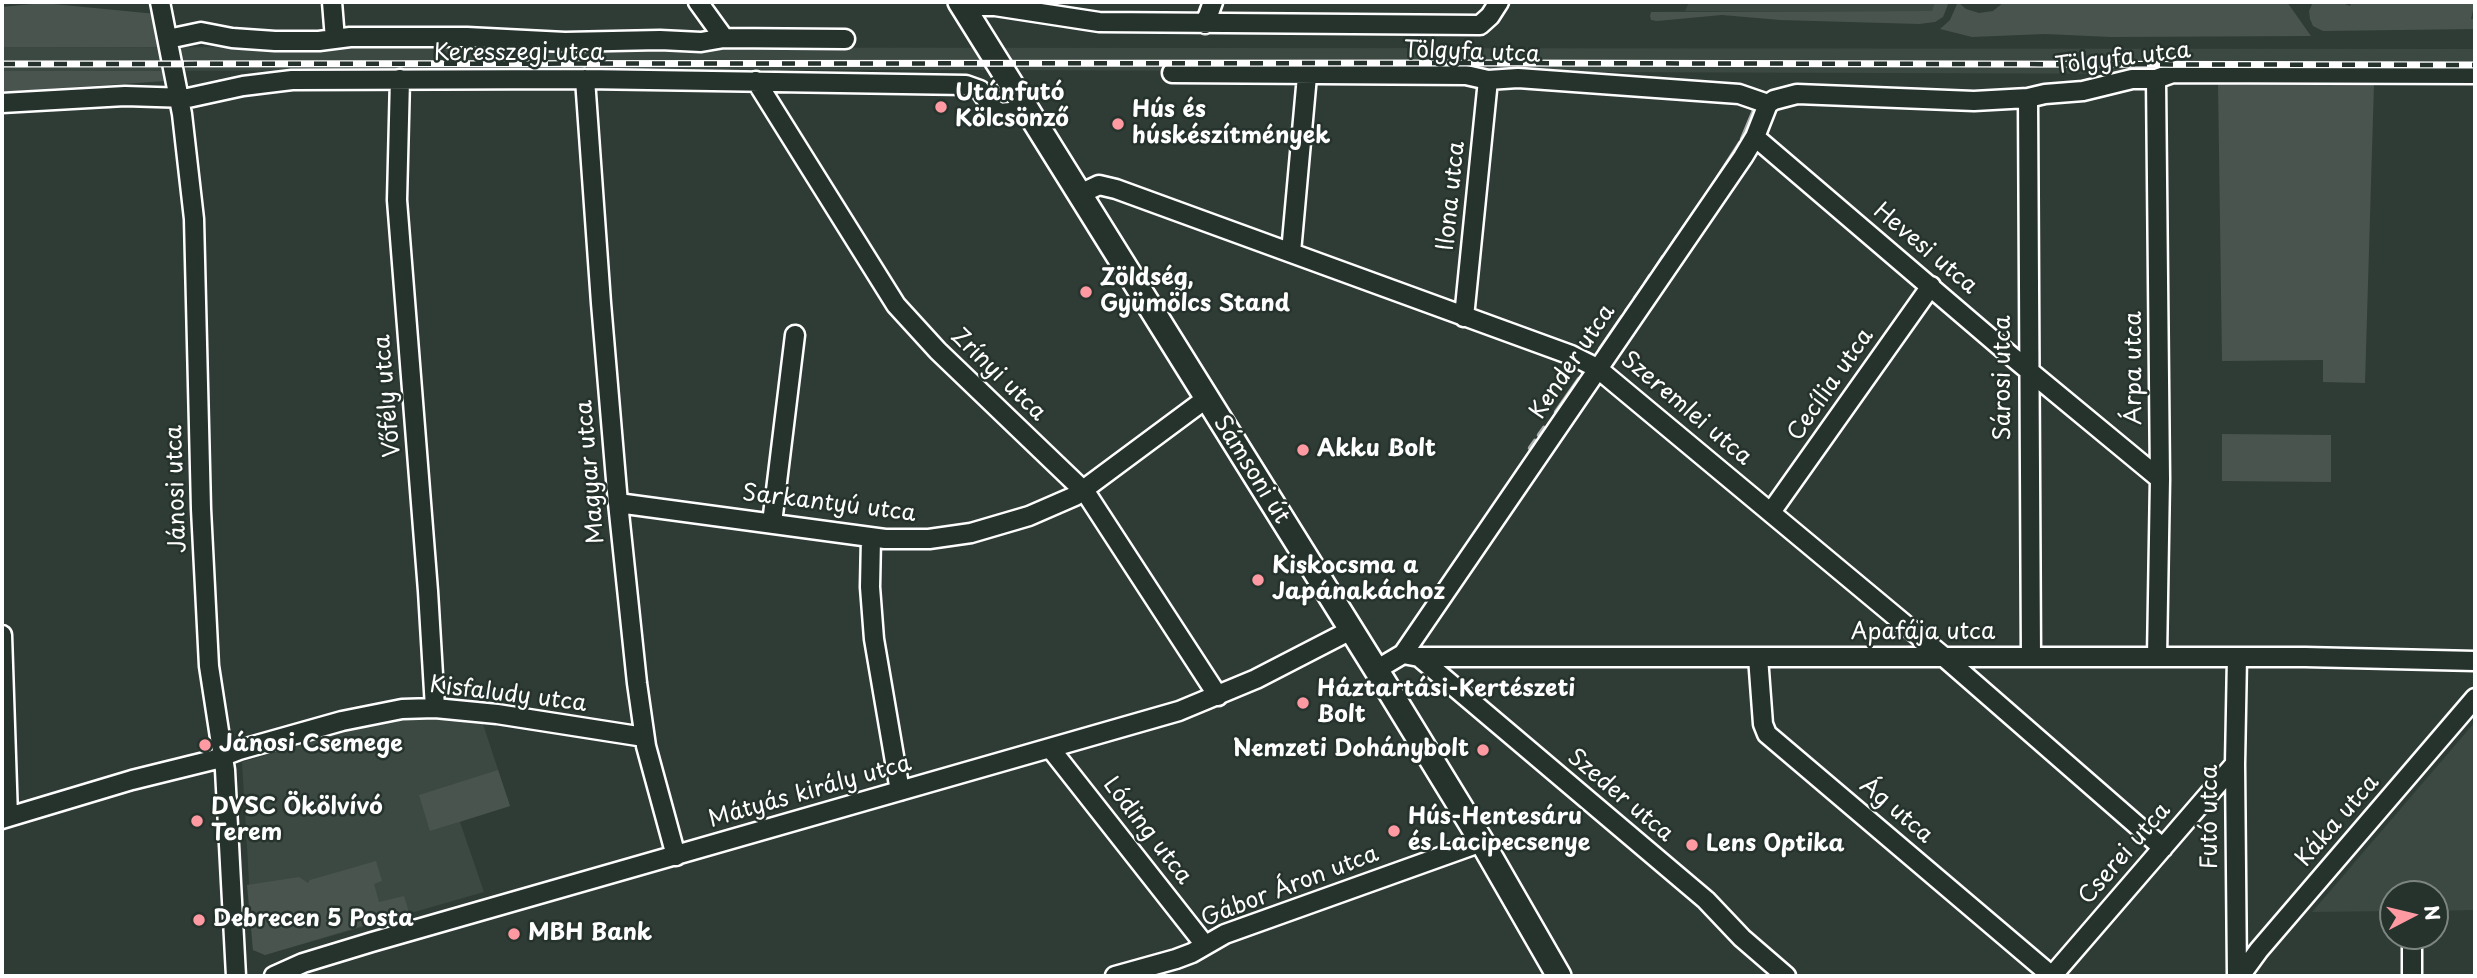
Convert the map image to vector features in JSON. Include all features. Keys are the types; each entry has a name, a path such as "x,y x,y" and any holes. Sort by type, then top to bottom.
{"main road":[{"name":"Sámsoni út","path":"961,4 1482,842 1559,976"}],"street":[{"name":"Jánosi utca","path":"160,2 189,169 195,244 201,509 209,666 223,757 236,976"},
{"path":"332,2 335,39"},
{"path":"698,2 724,38"},
{"path":"1205,24 1213,2"},
{"path":"961,4 995,6 1087,22 1480,25 1499,2"},
{"name":"Keresszegi utca","path":"168,38 201,32 232,38 275,41 494,37 565,42 701,42 724,38 845,39"},
{"name":"Tölgyfa utca","path":"1172,73 1466,75 1488,80 1518,78 1712,91 1773,101 1797,94 1974,101 2028,98 2083,91 2132,79 2156,79 2173,73 2475,74"},
{"path":"1290,252 1307,76"},
{"name":"Vőfély utca","path":"400,79 397,200 435,708"},
{"name":"Keresszegi utca","path":"2,103 116,96 197,97 285,80 585,79 966,85 980,90 992,108 1000,113 1010,113 1025,106"},
{"name":"Magyar utca","path":"585,79 618,503 645,737 676,856"},
{"name":"Árpa utca","path":"2156,79 2160,479 2157,657"},
{"name":"Ilona utca","path":"1464,317 1488,80"},
{"name":"Zrínyi utca","path":"756,81 906,319 1084,490 1218,696"},
{"name":"Sárosi utca","path":"2028,98 2031,657"},
{"name":"Kender utca","path":"1411,656 1597,368 1755,137 1773,101"},
{"name":"Hevesi utca","path":"1755,137 2160,479"},
{"name":"Szeremlei utca","path":"1080,194 1096,186 1110,187 1571,355 1597,368 1944,657 2163,848"},
{"name":"Cecília utca","path":"1771,512 1931,286"},
{"path":"772,523 795,335"},
{"name":"Sarkantyú utca","path":"618,503 871,538 918,540 971,533 1029,516 1084,490 1207,398"},
{"path":"871,538 870,587 874,639 900,791"},
{"name":"Mátyás király utca","path":"274,976 303,963 372,942 1143,722 1218,696 1351,630"},
{"path":"2,635 5,818"},
{"name":"Apafája utca","path":"1376,670 1411,656 2236,657 2475,661"},
{"name":"Szeder utca","path":"1411,656 1706,900 1752,948 1786,976"},
{"name":"Ág utca","path":"1758,657 1763,724 1769,736 2052,976"},
{"name":"Futó utca","path":"2236,657 2238,976"},
{"name":"Káka utca","path":"2238,976 2475,698"},
{"name":"Kisfaludy utca","path":"5,818 368,714 402,709 435,708 497,714 645,737"},
{"name":"Lóding utca","path":"1050,748 1205,944"},
{"name":"Cserei utca","path":"2052,976 2235,764"},
{"name":"Gábor Áron utca","path":"1115,976 1176,959 1225,934 1482,842"},
{"path":"2412,950 2412,976"}],"shaded area":[{"path":"1689,2 1935,2 1932,11 1685,11"},
{"path":"1935,2 1949,2 1943,17 1935,22 1919,24 1780,20 1722,15 1657,21 1651,20 1650,16 1651,12 1932,11"},
{"path":"1958,2 1966,9 1979,13 1993,11 2004,2 2287,2 2311,36 2111,37 2045,34 1972,37 1940,29 1950,20"},
{"path":"2313,2 2340,2 2350,6 2352,2 2475,2 2471,19 2475,19 2475,29 2323,31 2313,26 2310,19 2309,11"},
{"path":"43,3 156,14 161,47 2,47 2,7"},
{"path":"2,47 2475,49 2475,75 978,70 2,71"},
{"path":"2,71 164,71 166,81 2,92"},
{"path":"2218,82 2374,84 2365,383 2323,382 2323,360 2222,361"},
{"path":"2222,434 2331,435 2331,482 2222,481"},
{"path":"419,716 483,724 510,806 460,822 484,892 265,955 253,950 242,762 367,725"},
{"path":"2475,722 2475,910 2449,911 2449,880 2379,880 2379,911 2312,912"},
{"path":"498,770 510,806 430,831 419,795"},
{"path":"376,861 382,881 374,884 379,902 404,896 409,912 265,955 253,950 247,885 299,877 308,883 310,880"}],"waterway":[{"path":"1742,139 1755,108"},
{"path":"1706,196 1740,143"},
{"path":"1683,229 1698,207"},
{"path":"1670,248 1677,237"},
{"path":"1654,271 1663,257"},
{"path":"1645,284 1650,276"},
{"path":"1635,298 1643,287"},
{"path":"1626,311 1632,303"},
{"path":"1600,349 1622,317"},
{"path":"1556,412 1579,379"},
{"path":"1539,435 1544,428"},
{"path":"1530,448 1535,441"}],"railway":[{"path":"2,64 2475,65"}],"place":[{"name":"Utánfutó Kölcsönző","path":"941,107"},
{"name":"Hús és húskészítmények","path":"1118,124"},
{"name":"Zöldség, Gyümölcs Stand","path":"1086,292"},
{"name":"Akku Bolt","path":"1303,450"},
{"name":"Kiskocsma a Japánakáchoz","path":"1258,580"},
{"name":"Háztartási-Kertészeti Bolt","path":"1303,703"},
{"name":"Jánosi Csemege","path":"205,745"},
{"name":"Nemzeti Dohánybolt","path":"1483,750"},
{"name":"DVSC Ökölvívó Terem","path":"197,821"},
{"name":"Hús-Hentesáru és Lacipecsenye","path":"1394,831"},
{"name":"Lens Optika","path":"1692,845"},
{"name":"Debrecen 5 Posta","path":"199,920"},
{"name":"MBH Bank","path":"514,934"}]}
